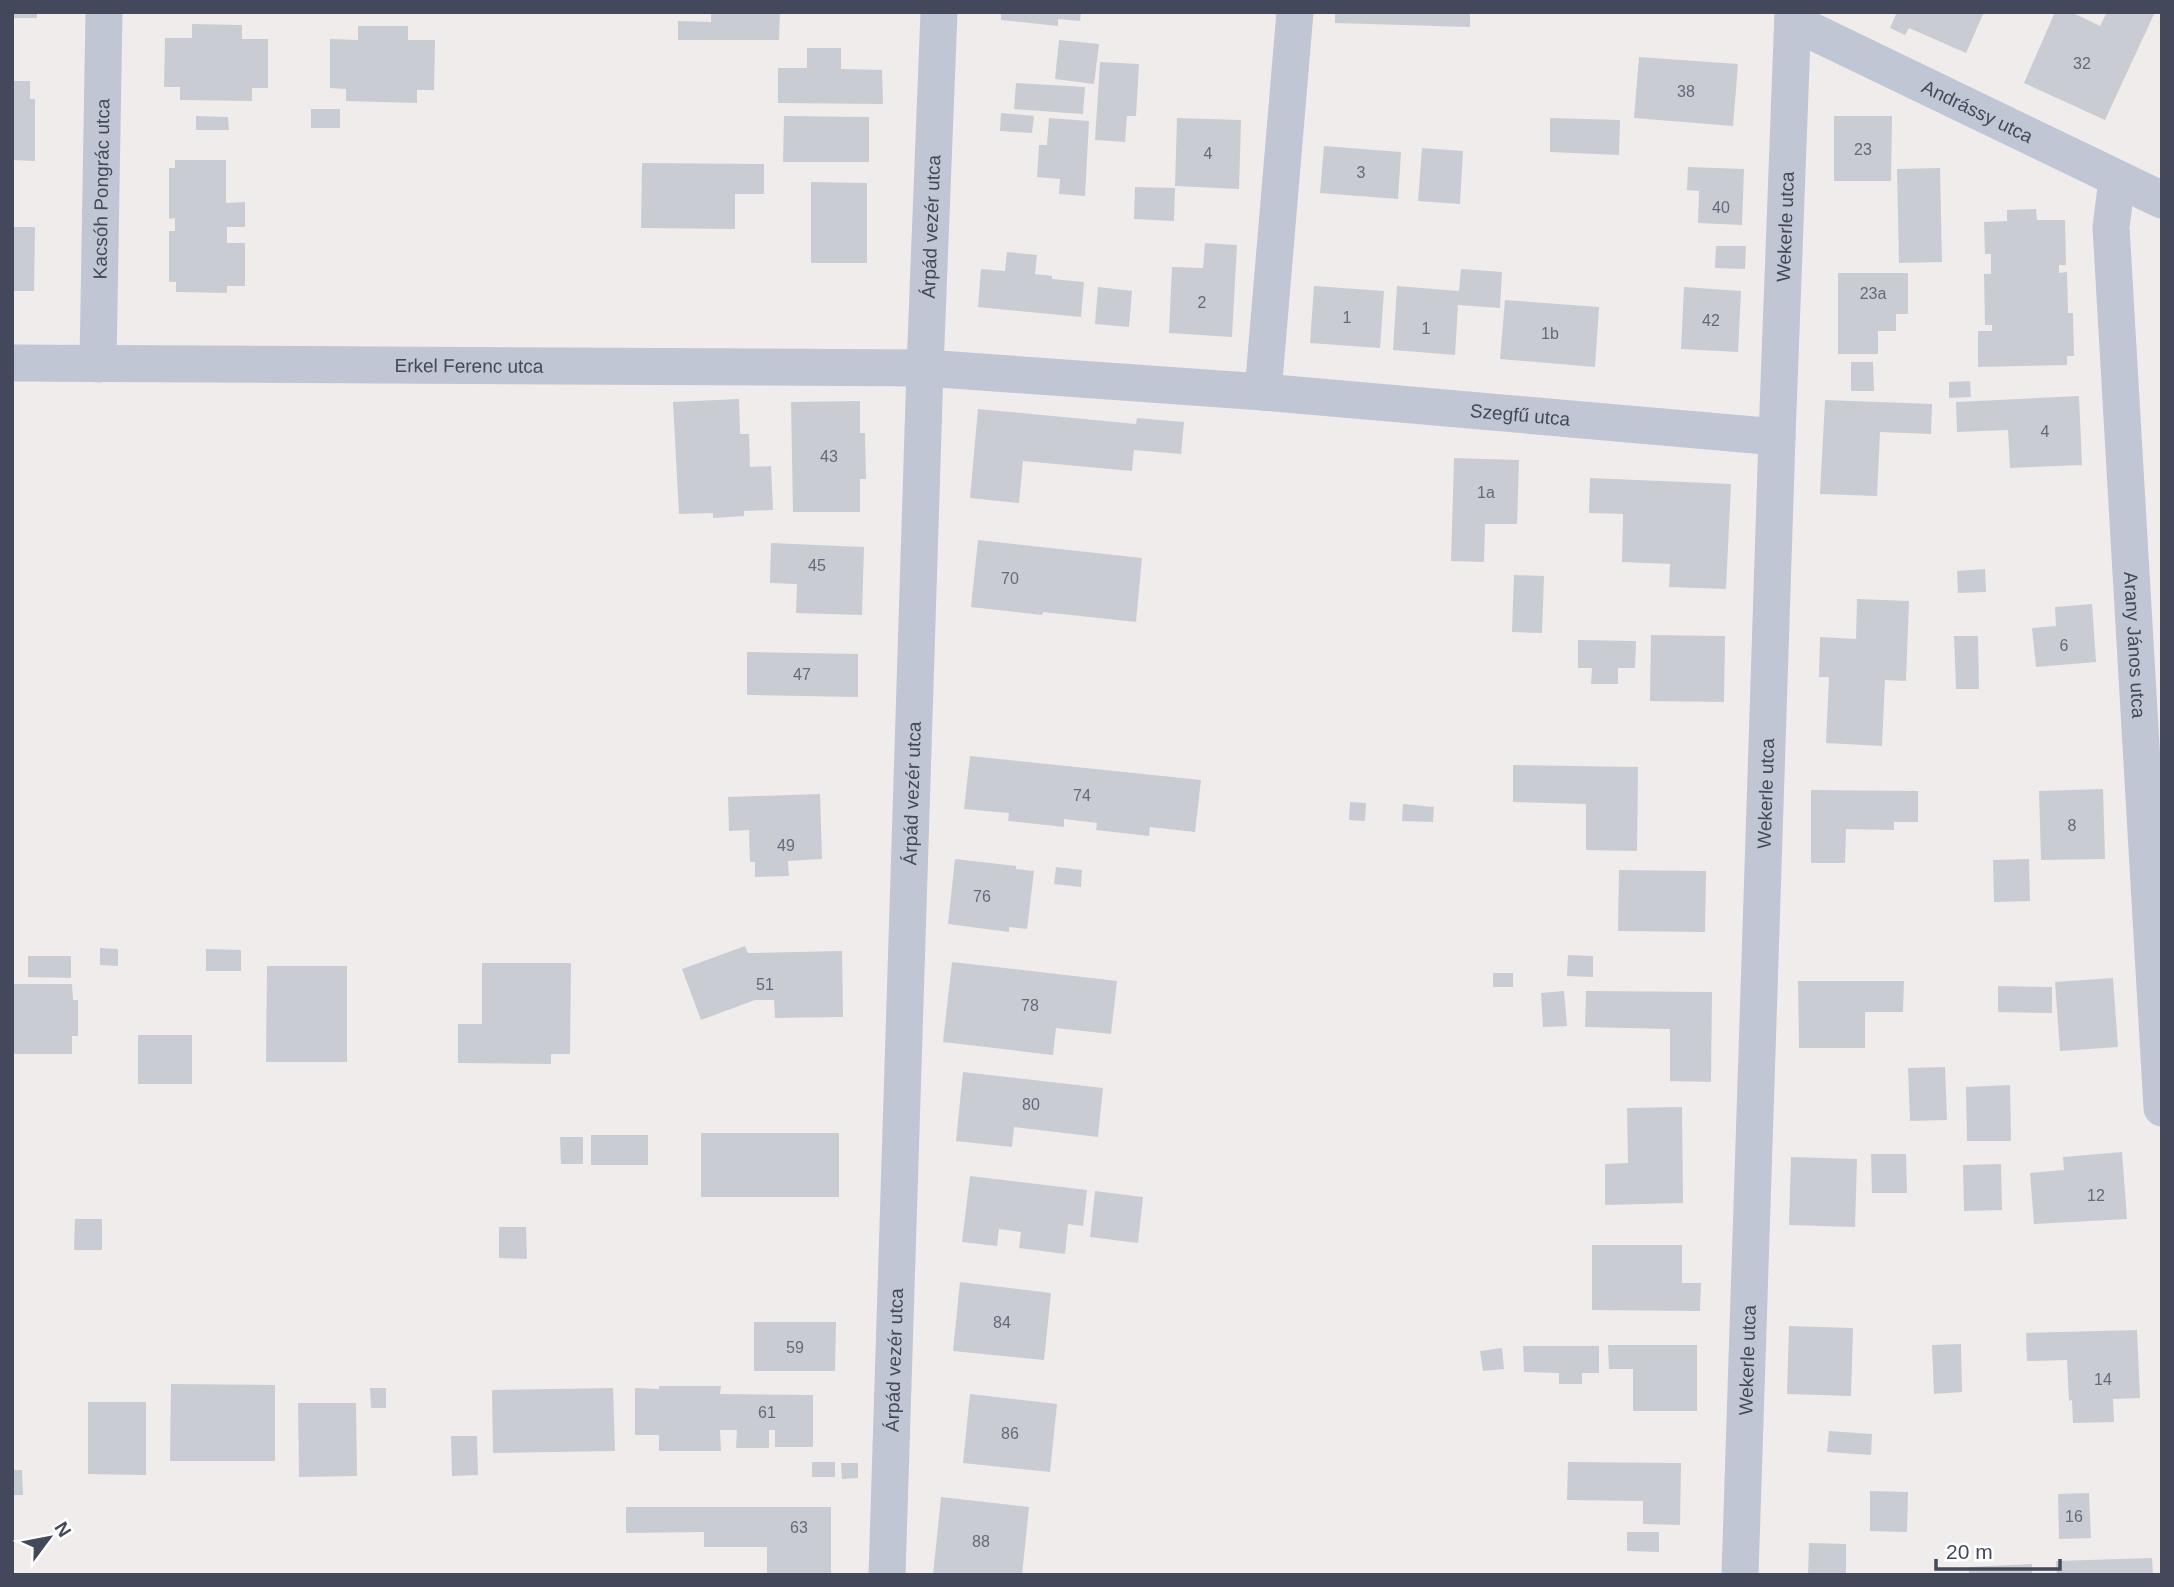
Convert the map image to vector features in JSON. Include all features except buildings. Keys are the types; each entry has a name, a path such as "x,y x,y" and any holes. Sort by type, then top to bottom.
{"street":[{"name":"Kacsóh Pongrác utca","path":"98,365 104,12"},
{"name":"Árpád vezér utca","path":"887,1575 925,368 939,12"},
{"path":"1263,392 1295,12"},
{"name":"Andrássy utca","path":"1793,17 2162,200"},
{"name":"Wekerle utca","path":"1740,1575 1793,17"},
{"name":"Arany János utca","path":"2117,180 2111,227 2162,1108"},
{"name":"Erkel Ferenc utca","path":"12,363 925,368"},
{"name":"Szegfű utca","path":"925,368 1263,392 1777,437"}]}
